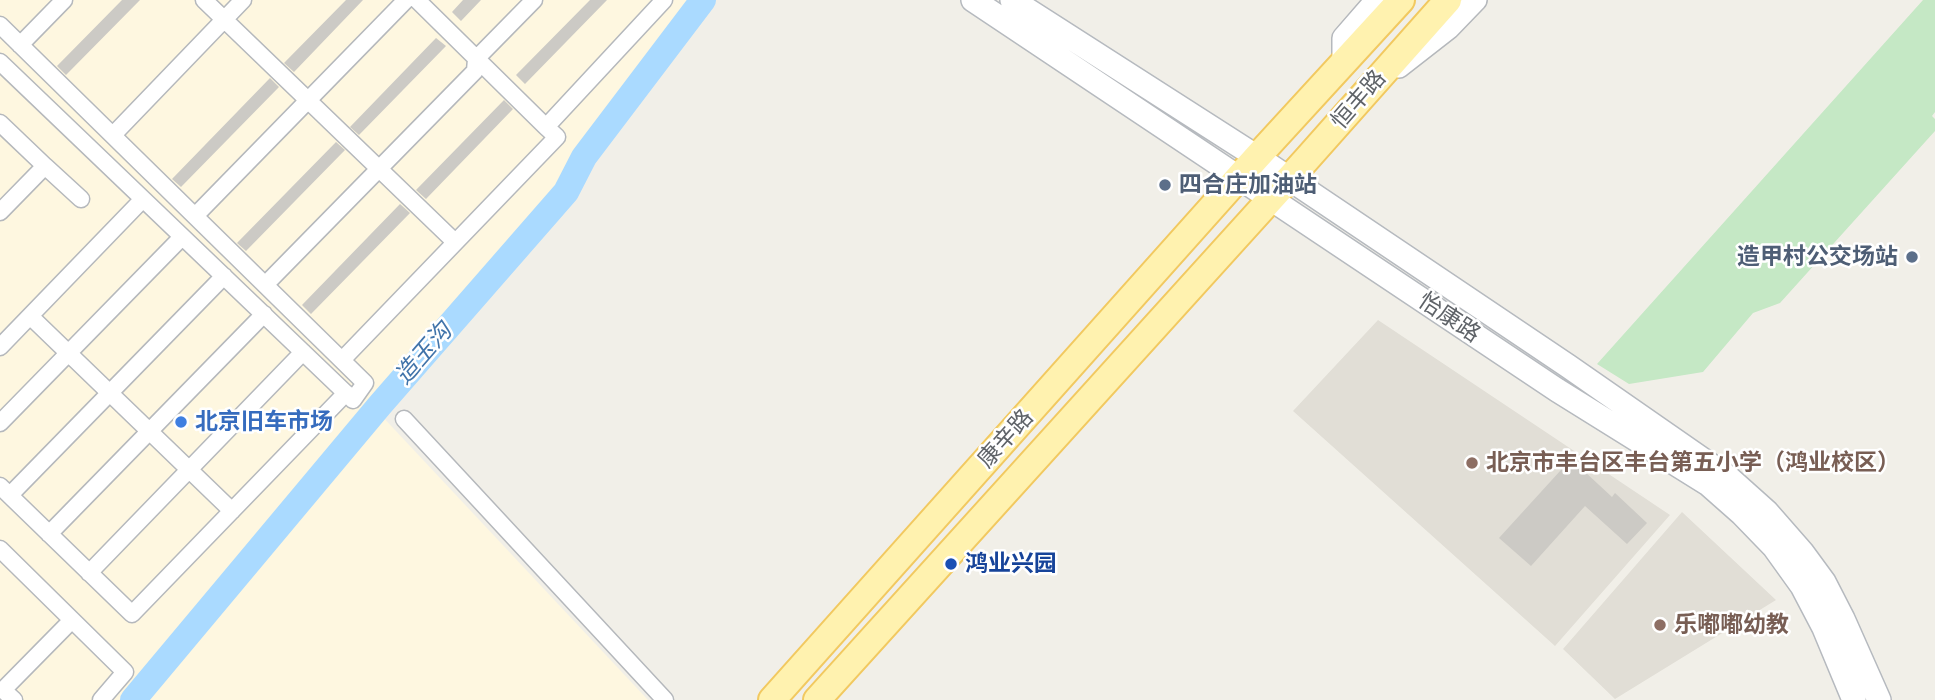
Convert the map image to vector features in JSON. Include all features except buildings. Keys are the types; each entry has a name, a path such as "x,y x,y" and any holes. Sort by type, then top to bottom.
{"main road":[{"name":"怡康路","path":"973,0 1557,390 1708,484 1774,547 1802,586 1824,628 1854,700"},
{"name":"怡康路","path":"1012,0 1257,158 1556,358 1729,478 1767,512 1824,582 1879,700"},
{"name":"恒丰路","path":"1240,179 1401,0"},
{"name":"恒丰路","path":"1270,199 1448,0"},
{"name":"康辛路","path":"772,700 1240,179"},
{"name":"康辛路","path":"817,700 1270,199"}],"street":[{"path":"20,45 64,0"},
{"path":"204,0 456,242"},
{"path":"113,135 243,0"},
{"path":"195,216 406,0"},
{"path":"342,360 556,137 417,0"},
{"path":"265,285 475,71 476,59 534,0"},
{"path":"546,127 664,0"},
{"path":"1343,63 1343,38 1376,0"},
{"path":"1361,96 1449,29 1476,0"},
{"path":"0,25 365,383 353,400 0,62"},
{"path":"0,123 81,199"},
{"path":"0,212 45,166"},
{"path":"0,347 143,199"},
{"path":"0,423 183,237"},
{"path":"223,276 110,393 5,491 132,614 346,393"},
{"path":"49,534 264,314"},
{"path":"30,316 232,511"},
{"path":"89,573 303,352"},
{"path":"404,419 665,700"},
{"path":"0,549 125,672 101,700"},
{"path":"14,700 3,690 72,620"}],"shaded area":[{"name":"北京旧车市场","path":"0,0 693,0 575,151 563,185 128,700 0,700"},
{"name":"北京市丰台区丰台第五小学（鸿业校区）","path":"1378,320 1670,515 1555,646 1293,411"},
{"path":"380,414 648,700 140,700"},
{"name":"乐嘟嘟幼教","path":"1682,512 1776,600 1615,699 1563,649"}],"green space":[{"path":"1923,0 1935,0 1935,112 1932,116 1935,119 1935,131 1780,303 1753,313 1703,372 1629,384 1597,364"}],"waterway":[{"name":"造玉沟","path":"133,700 380,405 566,192 584,157 703,0"}],"place":[{"name":"四合庄加油站","path":"1165,185"},
{"name":"造甲村公交场站","path":"1912,257"},
{"name":"北京旧车市场","path":"181,422"},
{"name":"北京市丰台区丰台第五小学（鸿业校区）","path":"1472,463"},
{"name":"鸿业兴园","path":"951,564"},
{"name":"乐嘟嘟幼教","path":"1660,625"}]}
